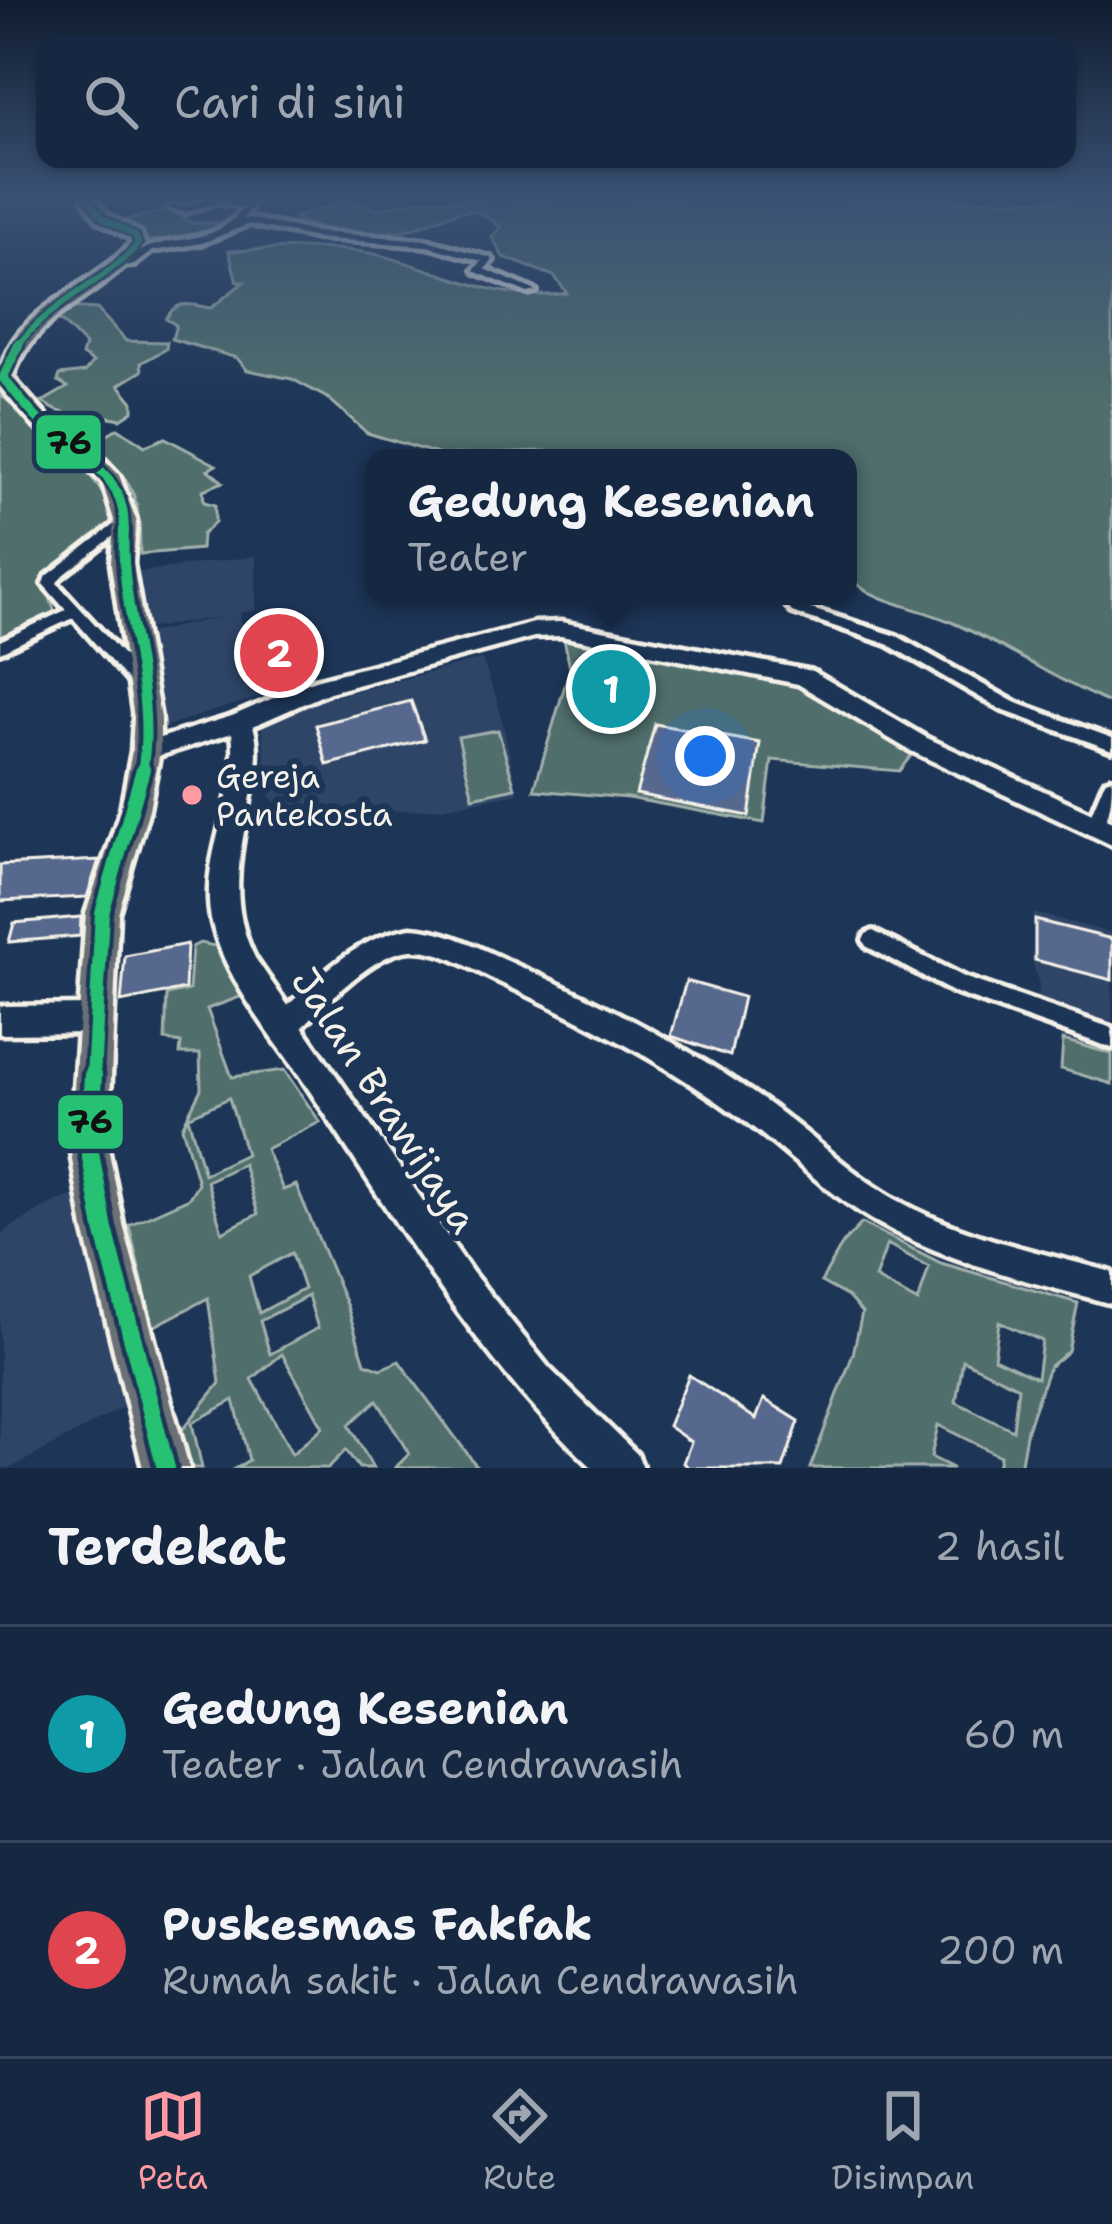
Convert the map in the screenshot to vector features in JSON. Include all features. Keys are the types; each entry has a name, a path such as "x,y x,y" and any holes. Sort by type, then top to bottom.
{"main road":[{"path":"114,269 44,312 3,378 42,423 112,479 125,520 122,565 142,686 146,751 135,809 102,913 91,1166 166,1468"},
{"path":"146,751 296,704 405,662 534,630 580,632 804,677 917,744 1104,830"},
{"name":"Jalan Brawijaya","path":"240,722 247,749 222,869 226,926 467,1301 559,1408 623,1468"},
{"path":"0,1020 94,1019"}],"street":[{"path":"482,269 530,291"},
{"path":"125,520 54,576 51,588 142,686"},
{"path":"794,605 892,640 1008,706 1112,744"},
{"path":"0,646 72,614"},
{"path":"1104,830 1112,785"},
{"path":"286,1025 341,976 386,945 411,938 439,944 563,998 657,1047 751,1108 853,1190 923,1231 1112,1288"},
{"path":"873,940 960,985 1112,1038"}],"shaded area":[{"path":"256,556 256,610 240,613 242,629 305,616 316,679 160,728 143,634 227,616 144,629 131,573"},
{"path":"482,659 498,703 518,793 442,808 320,817 284,811 269,796 261,721 286,709"},
{"path":"1034,913 1112,933 1112,1027 1038,1006 1039,985 1032,960"},
{"path":"80,1193 127,1405 11,1468 0,1468 0,1234 54,1202"}],"green space":[{"path":"234,269 424,269 498,291 567,293 554,276 534,269 1112,269 1112,704 972,631 857,584 857,449 421,449 367,433 329,399 292,379 247,370 237,358 172,339 176,325 166,319 185,304 211,308 244,282 237,282"},
{"path":"64,307 97,309 126,341 167,342 166,349 141,363 142,371 119,385 133,402 133,411 121,419 72,414 42,402 68,387 58,381 60,375 85,372 93,362 82,355 85,345 62,322 47,318"},
{"path":"0,394 82,466 116,522 45,584 56,615 0,642"},
{"path":"118,428 145,446 165,438 216,465 208,470 223,482 203,490 204,502 215,505 215,522 202,535 201,549 140,554 132,491 116,468 89,445"},
{"path":"563,634 811,685 913,753 899,771 772,760 764,823 628,798 534,790 570,668"},
{"path":"498,730 515,788 473,797 458,737"},
{"path":"200,943 225,948 251,993 207,1009 232,1077 284,1070 320,1122 266,1149 283,1190 296,1185 348,1309 365,1363 381,1369 399,1361 478,1468 395,1468 409,1454 377,1400 349,1425 373,1468 359,1468 346,1450 328,1468 236,1468 249,1460 234,1400 192,1423 202,1468 185,1468 179,1434 220,1383 208,1298 153,1327 129,1225 189,1198 198,1183 182,1127 201,1089 200,1054 180,1054 181,1043 165,1040 167,995 189,990 192,947","holes":["229,1098 246,1154 204,1174 188,1117","243,1164 258,1214 222,1232 207,1181","292,1253 304,1289 259,1313 249,1276","308,1296 318,1328 270,1354 260,1321","282,1354 323,1427 292,1454 252,1379"]},
{"path":"1063,1040 1112,1054 1112,1084 1061,1069"},
{"path":"862,1223 941,1263 1078,1303 1068,1351 1049,1367 1027,1429 1020,1468 998,1468 1000,1456 938,1425 931,1457 953,1468 810,1468 853,1354 862,1313 848,1297 821,1282 843,1243","holes":["887,1244 929,1267 918,1302 875,1278","999,1322 1042,1341 1037,1378 994,1358","963,1360 1018,1387 1013,1430 956,1402"]}],"building":[{"path":"578,669 653,683 644,710 568,695"},
{"path":"411,701 425,740 327,765 316,725"},
{"path":"655,724 760,743 749,816 636,794"},
{"path":"99,860 87,897 0,901 0,865"},
{"path":"81,917 80,936 9,942 14,923"},
{"path":"1035,920 1112,939 1112,980 1035,960"},
{"path":"187,944 185,989 121,1002 125,956"},
{"path":"686,981 743,997 730,1056 671,1036"},
{"path":"689,1375 756,1419 764,1399 799,1421 783,1468 689,1468 683,1463 691,1442 668,1426"}],"transit line":[{"name":"76","path":"115,269 28,331 3,378 42,423 112,479 125,520 122,564 147,718 146,751 135,809 102,913 89,1147 104,1229 166,1468"}],"place":[{"name":"Puskesmas Fakfak","path":"279,653"},
{"name":"Gedung Kesenian","path":"611,689"},
{"name":"Gereja Pantekosta","path":"192,795"}]}
